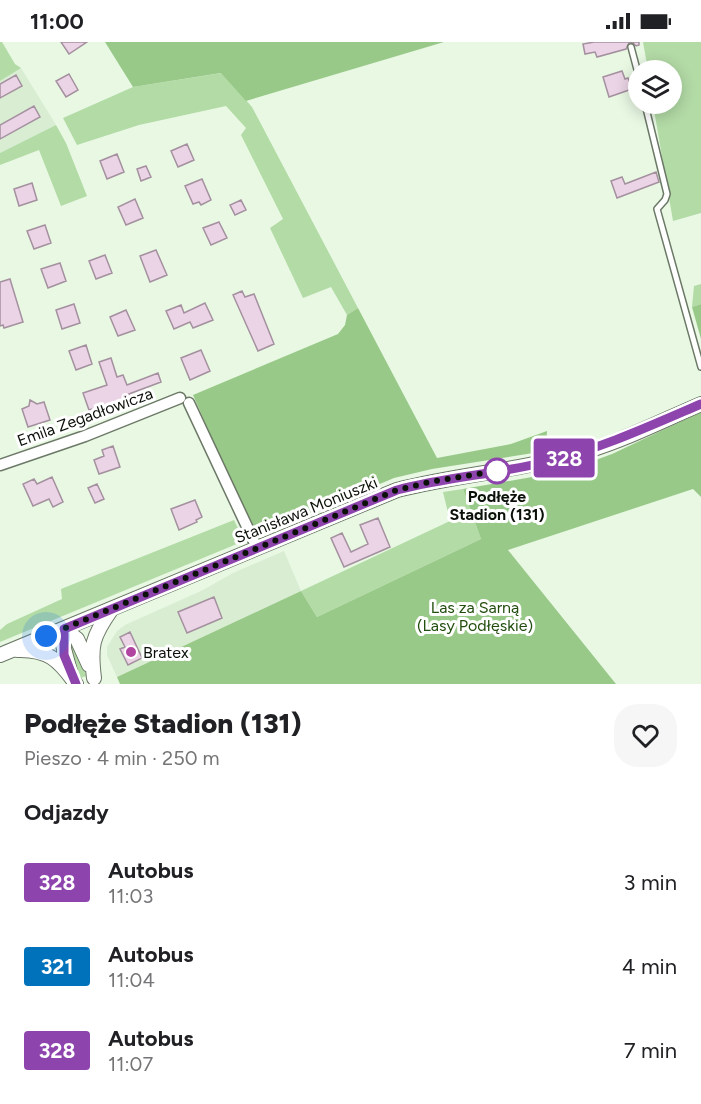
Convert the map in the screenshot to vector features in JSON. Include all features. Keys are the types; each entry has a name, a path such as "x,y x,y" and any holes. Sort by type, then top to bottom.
{"street":[{"name":"Emila Zegadłowicza","path":"0,465 184,400 257,548"},
{"name":"Stanisława Moniuszki","path":"6,652 397,490 430,482 520,468 577,454 701,404"},
{"path":"95,681 91,653 94,640 112,609"},
{"path":"64,629 77,639 95,681"},
{"path":"64,629 64,655 76,684"},
{"path":"6,652 30,649 47,654 61,663 76,684"}],"lane":[{"path":"631,47 634,60"},
{"path":"647,114 667,194 657,209 701,367"}],"shaded area":[{"path":"21,68 56,125 0,153 0,81"},
{"path":"284,551 301,591 117,677 107,655 107,647 117,631 233,573"}],"green space":[{"path":"0,42 15,64 21,68 0,81"},
{"path":"105,42 444,42 246,101 221,73 133,87"},
{"path":"643,42 701,42 701,213 673,221 655,114 682,114 682,60 646,60"},
{"path":"222,73 252,107 358,308 347,315 331,287 303,298 270,228 283,219 241,135 246,128 226,106 139,125 77,145 63,118 133,87"},
{"path":"56,125 66,143 87,196 61,206 39,150 0,165 0,153"},
{"path":"701,284 701,304 692,307 694,286"},
{"path":"701,304 701,339 692,307"},
{"path":"358,308 437,458 511,444 547,431 546,451 432,469 394,478 259,535 254,534 193,395 338,334 345,325 347,315"},
{"name":"Las za Sarną (Lasy Podłęskie)","path":"701,412 701,497 693,489 508,550 616,684 120,684 117,677 301,591 317,617 481,539 463,489 566,471 612,454"},
{"path":"463,489 481,539 317,617 301,591 450,521 443,492"},
{"path":"234,520 244,541 0,642 0,630 7,624 62,599 61,589"},
{"path":"69,640 76,646 86,676 81,678 70,652"}],"building":[{"path":"61,42 87,42 69,54"},
{"path":"639,42 639,45 629,43 626,49 597,57 595,52 585,54 583,44"},
{"path":"622,71 625,79 628,78 628,90 609,97 603,77"},
{"path":"69,74 78,90 66,97 56,81"},
{"path":"16,75 22,86 0,98 0,84"},
{"path":"34,106 40,117 0,139 0,125"},
{"path":"187,144 194,160 178,167 171,151"},
{"path":"117,154 124,172 107,179 100,161"},
{"path":"146,166 151,177 141,181 137,169"},
{"path":"656,172 659,182 617,198 611,181 622,177 625,184"},
{"path":"202,179 211,200 201,205 199,202 193,204 185,186"},
{"path":"32,183 37,200 19,206 14,189"},
{"path":"135,199 143,218 126,225 118,207"},
{"path":"241,200 246,210 235,215 230,205"},
{"path":"219,222 227,238 211,245 203,228"},
{"path":"45,225 51,243 34,249 27,231"},
{"path":"156,250 167,275 150,282 140,256"},
{"path":"105,255 112,273 96,279 89,261"},
{"path":"60,263 66,281 48,288 41,269"},
{"path":"10,279 23,322 4,328 3,325 0,326 0,282"},
{"path":"242,291 245,297 254,294 274,344 258,351 233,295"},
{"path":"205,303 213,320 193,328 190,322 174,329 166,311 181,305 184,313"},
{"path":"74,304 80,323 62,329 56,310"},
{"path":"126,310 135,330 118,336 110,317"},
{"path":"86,345 92,364 76,370 69,351"},
{"path":"201,350 210,371 190,380 181,358"},
{"path":"111,358 117,377 123,375 127,385 158,373 161,382 129,394 131,398 97,410 96,408 89,410 83,393 107,385 99,362"},
{"path":"30,400 37,404 44,402 50,420 28,427 22,409 29,406"},
{"path":"113,446 120,467 99,474 94,460 104,456 102,450"},
{"path":"52,477 63,502 53,507 49,499 33,506 23,484 34,479 37,484"},
{"path":"97,484 104,499 95,503 88,488"},
{"path":"195,500 202,517 196,520 197,522 179,530 171,509"},
{"path":"378,518 390,547 344,567 331,538 342,533 351,552 368,544 360,525"},
{"path":"214,597 222,618 187,633 178,612"},
{"path":"130,632 142,658 128,665 120,649 125,647 120,637"}],"bus line":[{"name":"328","path":"76,684 64,655 64,629 397,490 430,482 520,468 577,454 701,404"}],"place":[{"name":"Podłęże Stadion (131)","path":"497,471"},
{"name":"Bratex","path":"131,652"}],"route":[{"path":"46,636 397,490 497,471"}]}
